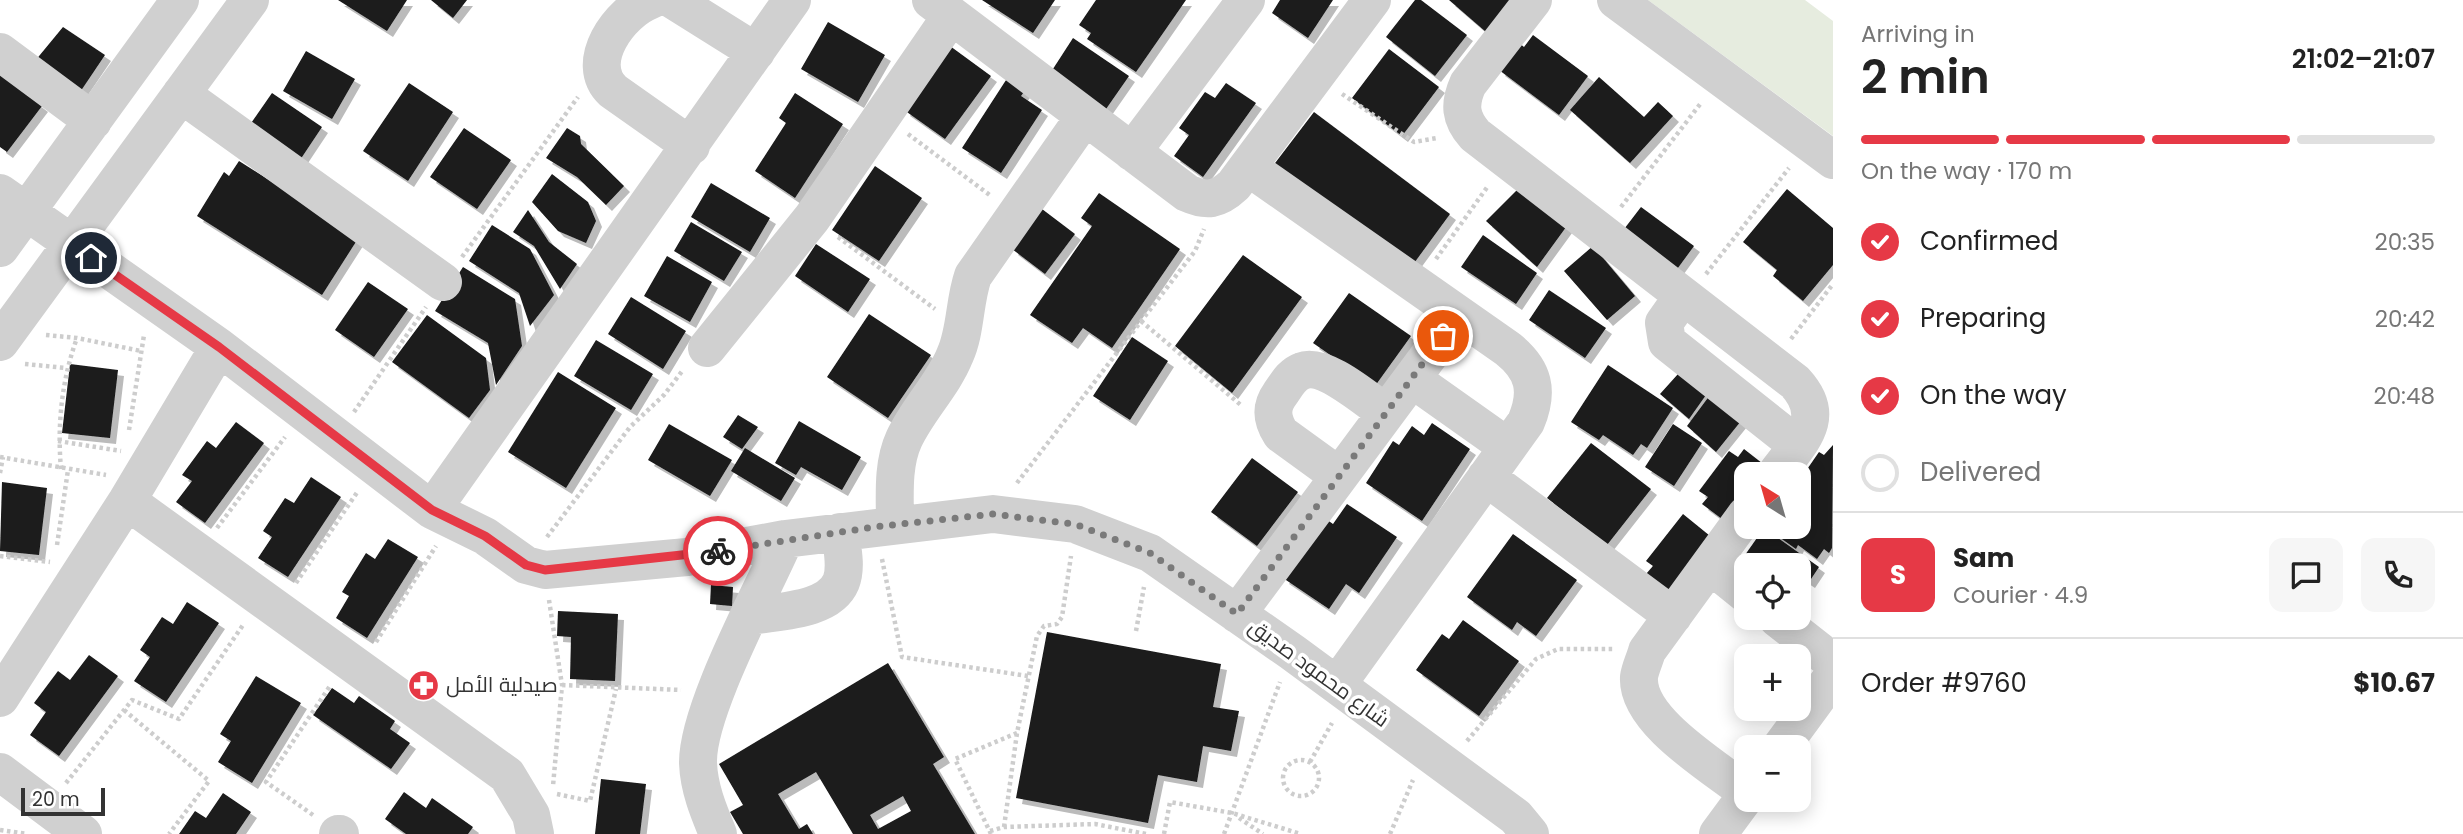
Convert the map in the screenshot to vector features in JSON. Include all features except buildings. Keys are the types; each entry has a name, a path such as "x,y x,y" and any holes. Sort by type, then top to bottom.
{"street":[{"path":"7,345 71,244 250,0"},
{"path":"651,0 639,5 628,16 605,48 600,59 604,83 691,146"},
{"path":"673,0 756,52"},
{"path":"442,516 792,0"},
{"path":"1132,152 1246,0"},
{"path":"707,348 812,218 883,115 937,4 1187,193 1203,200 1221,197 1248,167 1372,0"},
{"path":"1533,0 1468,84 1462,97 1465,124 1507,160 1686,297 1772,363 1807,395 1812,413 1808,431 1786,460 1667,342 1664,323 1686,297"},
{"path":"1616,0 1821,151"},
{"path":"0,248 13,203 93,121 176,1"},
{"path":"0,52 93,121"},
{"path":"181,94 443,282"},
{"path":"751,616 813,604 831,597 871,528 904,439 954,358 962,330 964,303 973,276 1084,116"},
{"path":"1248,167 1524,362 1533,381 1534,402 1526,422 1342,689"},
{"path":"13,203 219,347 442,516 485,536 535,568"},
{"path":"1237,614 1459,315"},
{"path":"0,698 130,478 219,347"},
{"path":"1339,476 1281,434 1272,413 1275,402 1292,377 1314,369 1326,372 1386,414"},
{"path":"1412,379 1508,447"},
{"path":"1486,477 1673,616"},
{"path":"130,478 198,553 507,775 531,815 535,834"},
{"name":"شارع محمود صديق","path":"535,568 687,556 871,528 993,514 1075,524 1150,553 1292,652 1516,817 1530,834"},
{"path":"1734,532 1647,651 1639,678 1645,704 1661,725 1734,784"},
{"path":"718,834 703,797 698,761 704,724 785,540"},
{"path":"1710,565 1734,584"},
{"path":"1792,630 1833,662"},
{"path":"1790,735 1833,676"},
{"path":"0,772 37,820 83,834"},
{"path":"1718,834 1734,811"}],"path":[{"path":"1316,75 1414,142 1429,142 1465,124"},
{"path":"1601,232 1721,77"},
{"path":"338,436 443,282 569,107 579,97 604,83"},
{"path":"883,115 1014,214"},
{"path":"1686,297 1821,151"},
{"path":"1417,285 1507,160"},
{"path":"993,514 1195,251 1203,236 1206,218 1203,200"},
{"path":"812,218 962,330"},
{"path":"1772,363 1833,284"},
{"path":"127,439 151,300"},
{"path":"1141,321 1252,415 1272,413"},
{"path":"7,345 78,338 141,351"},
{"path":"61,468 58,441 66,368 78,338"},
{"path":"7,345 66,368"},
{"path":"552,794 562,685 535,568 630,427 707,348"},
{"path":"198,553 305,411"},
{"path":"58,441 130,478"},
{"path":"0,473 1,457 130,478"},
{"path":"0,830 37,820 132,700 179,719 374,467"},
{"path":"57,550 68,470"},
{"path":"339,834 265,782 354,664 442,516"},
{"path":"1004,827 1027,676 1037,636 1044,626 1057,624 1065,609 1075,524"},
{"path":"871,528 901,657 1027,676"},
{"path":"1136,631 1150,553"},
{"path":"0,556 55,563"},
{"path":"1390,834 1436,759 1536,659 1558,649 1581,647 1647,651"},
{"path":"1224,834 1292,652"},
{"path":"562,685 617,689 717,690"},
{"path":"590,801 617,689"},
{"path":"1310,761 1342,689"},
{"path":"124,710 209,781 169,834"},
{"path":"1017,733 955,759 990,832 1004,827 1095,824 1146,834"},
{"path":"1295,760 1310,761 1316,766 1319,781 1310,794 1295,796 1284,786 1284,771 1295,760"},
{"path":"1164,834 1170,802 1232,813 1301,834"},
{"path":"1232,813 1264,834"}],"shaded area":[{"path":"1648,0 1805,0 1833,21 1833,136"}],"way so far":[{"path":"718,551 874,527 993,514 1075,524 1150,553 1237,614 1443,336"}],"place":[{"name":"صيدلية الأمل","path":"423,685"}],"route":[{"path":"91,258 219,347 432,510 485,536 526,565 545,570 718,551"}]}
